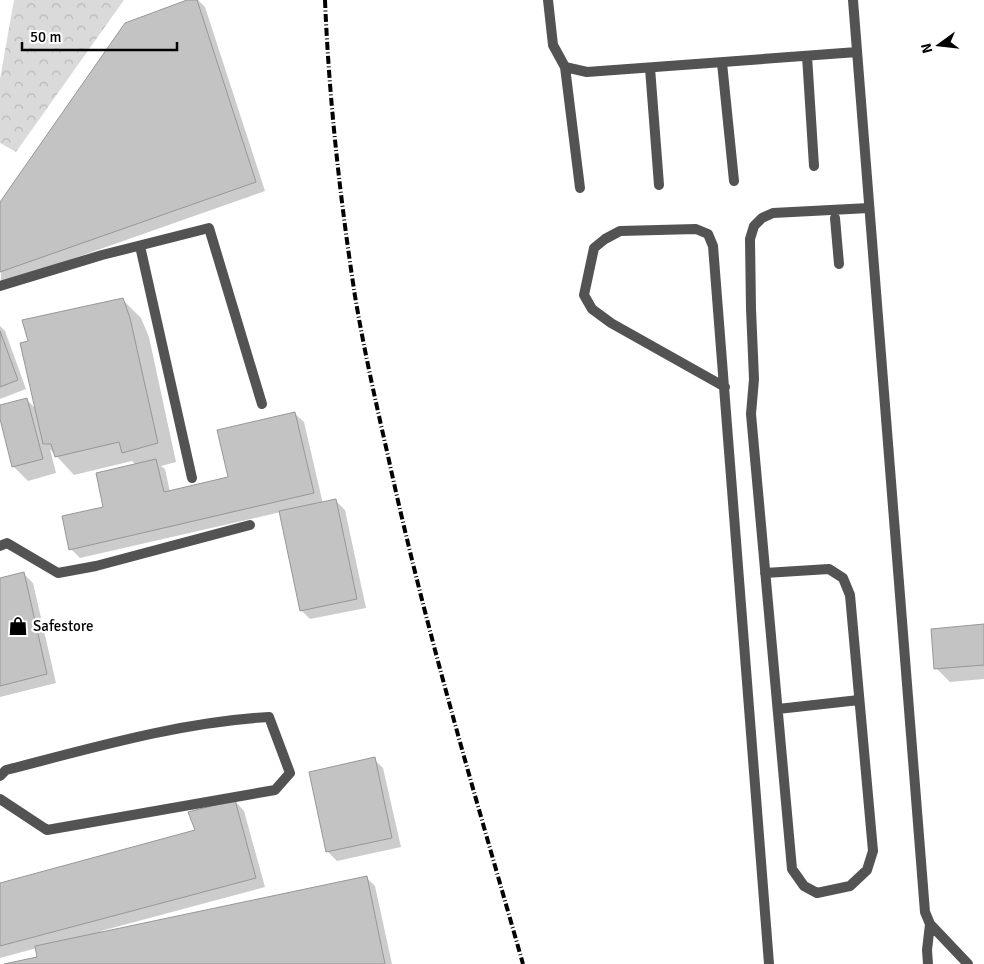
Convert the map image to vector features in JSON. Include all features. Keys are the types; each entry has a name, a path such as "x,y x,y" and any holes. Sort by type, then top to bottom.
{"lane":[{"path":"548,0 553,45 564,67 580,188"},
{"path":"853,0 925,912 930,924 968,964"},
{"path":"564,67 587,72 857,52"},
{"path":"807,56 814,166"},
{"path":"722,62 734,181"},
{"path":"650,68 660,185"},
{"path":"765,573 829,569 843,578 850,595 872,850 867,870 850,886 817,893 804,886 792,869 778,709 765,573 751,414 754,379 750,239 754,226 762,218 773,213 869,208"},
{"path":"835,218 839,264"},
{"path":"0,286 102,255 209,228 262,404"},
{"path":"725,387 611,322 592,309 584,295 594,248 605,239 620,231 696,229 708,234 713,246 725,387 770,964"},
{"path":"140,246 192,478"},
{"path":"0,546 7,543 58,573 96,566 250,525"},
{"path":"778,709 859,700"},
{"path":"0,776 6,770 123,740 235,719 269,717 290,773 275,790 47,830 0,799"},
{"path":"928,964 927,950 930,924"}],"green space":[{"path":"14,0 124,0 16,152 0,143 0,79"}],"building":[{"path":"187,0 197,0 256,182 0,272 0,202 125,23"},
{"path":"123,298 130,318 158,443 122,453 119,442 55,457 51,444 43,444 20,343 28,341 22,320"},
{"path":"0,331 18,380 0,387"},
{"path":"27,398 43,459 12,467 0,419 0,405"},
{"path":"295,412 314,493 69,550 62,516 103,507 96,473 156,459 164,492 228,477 217,430"},
{"path":"336,499 357,599 300,611 279,511"},
{"name":"Safestore","path":"24,572 47,674 0,686 0,578"},
{"path":"984,624 984,665 934,669 931,629"},
{"path":"375,757 392,838 326,852 309,772"},
{"path":"235,800 256,878 0,946 0,883 195,830 188,812"},
{"path":"367,876 385,964 4,964 37,957 35,946"}],"railway":[{"path":"325,0 329,74 340,185 355,296 366,356 402,520 434,647 523,964"}],"place":[{"name":"Safestore","path":"18,626"}]}
